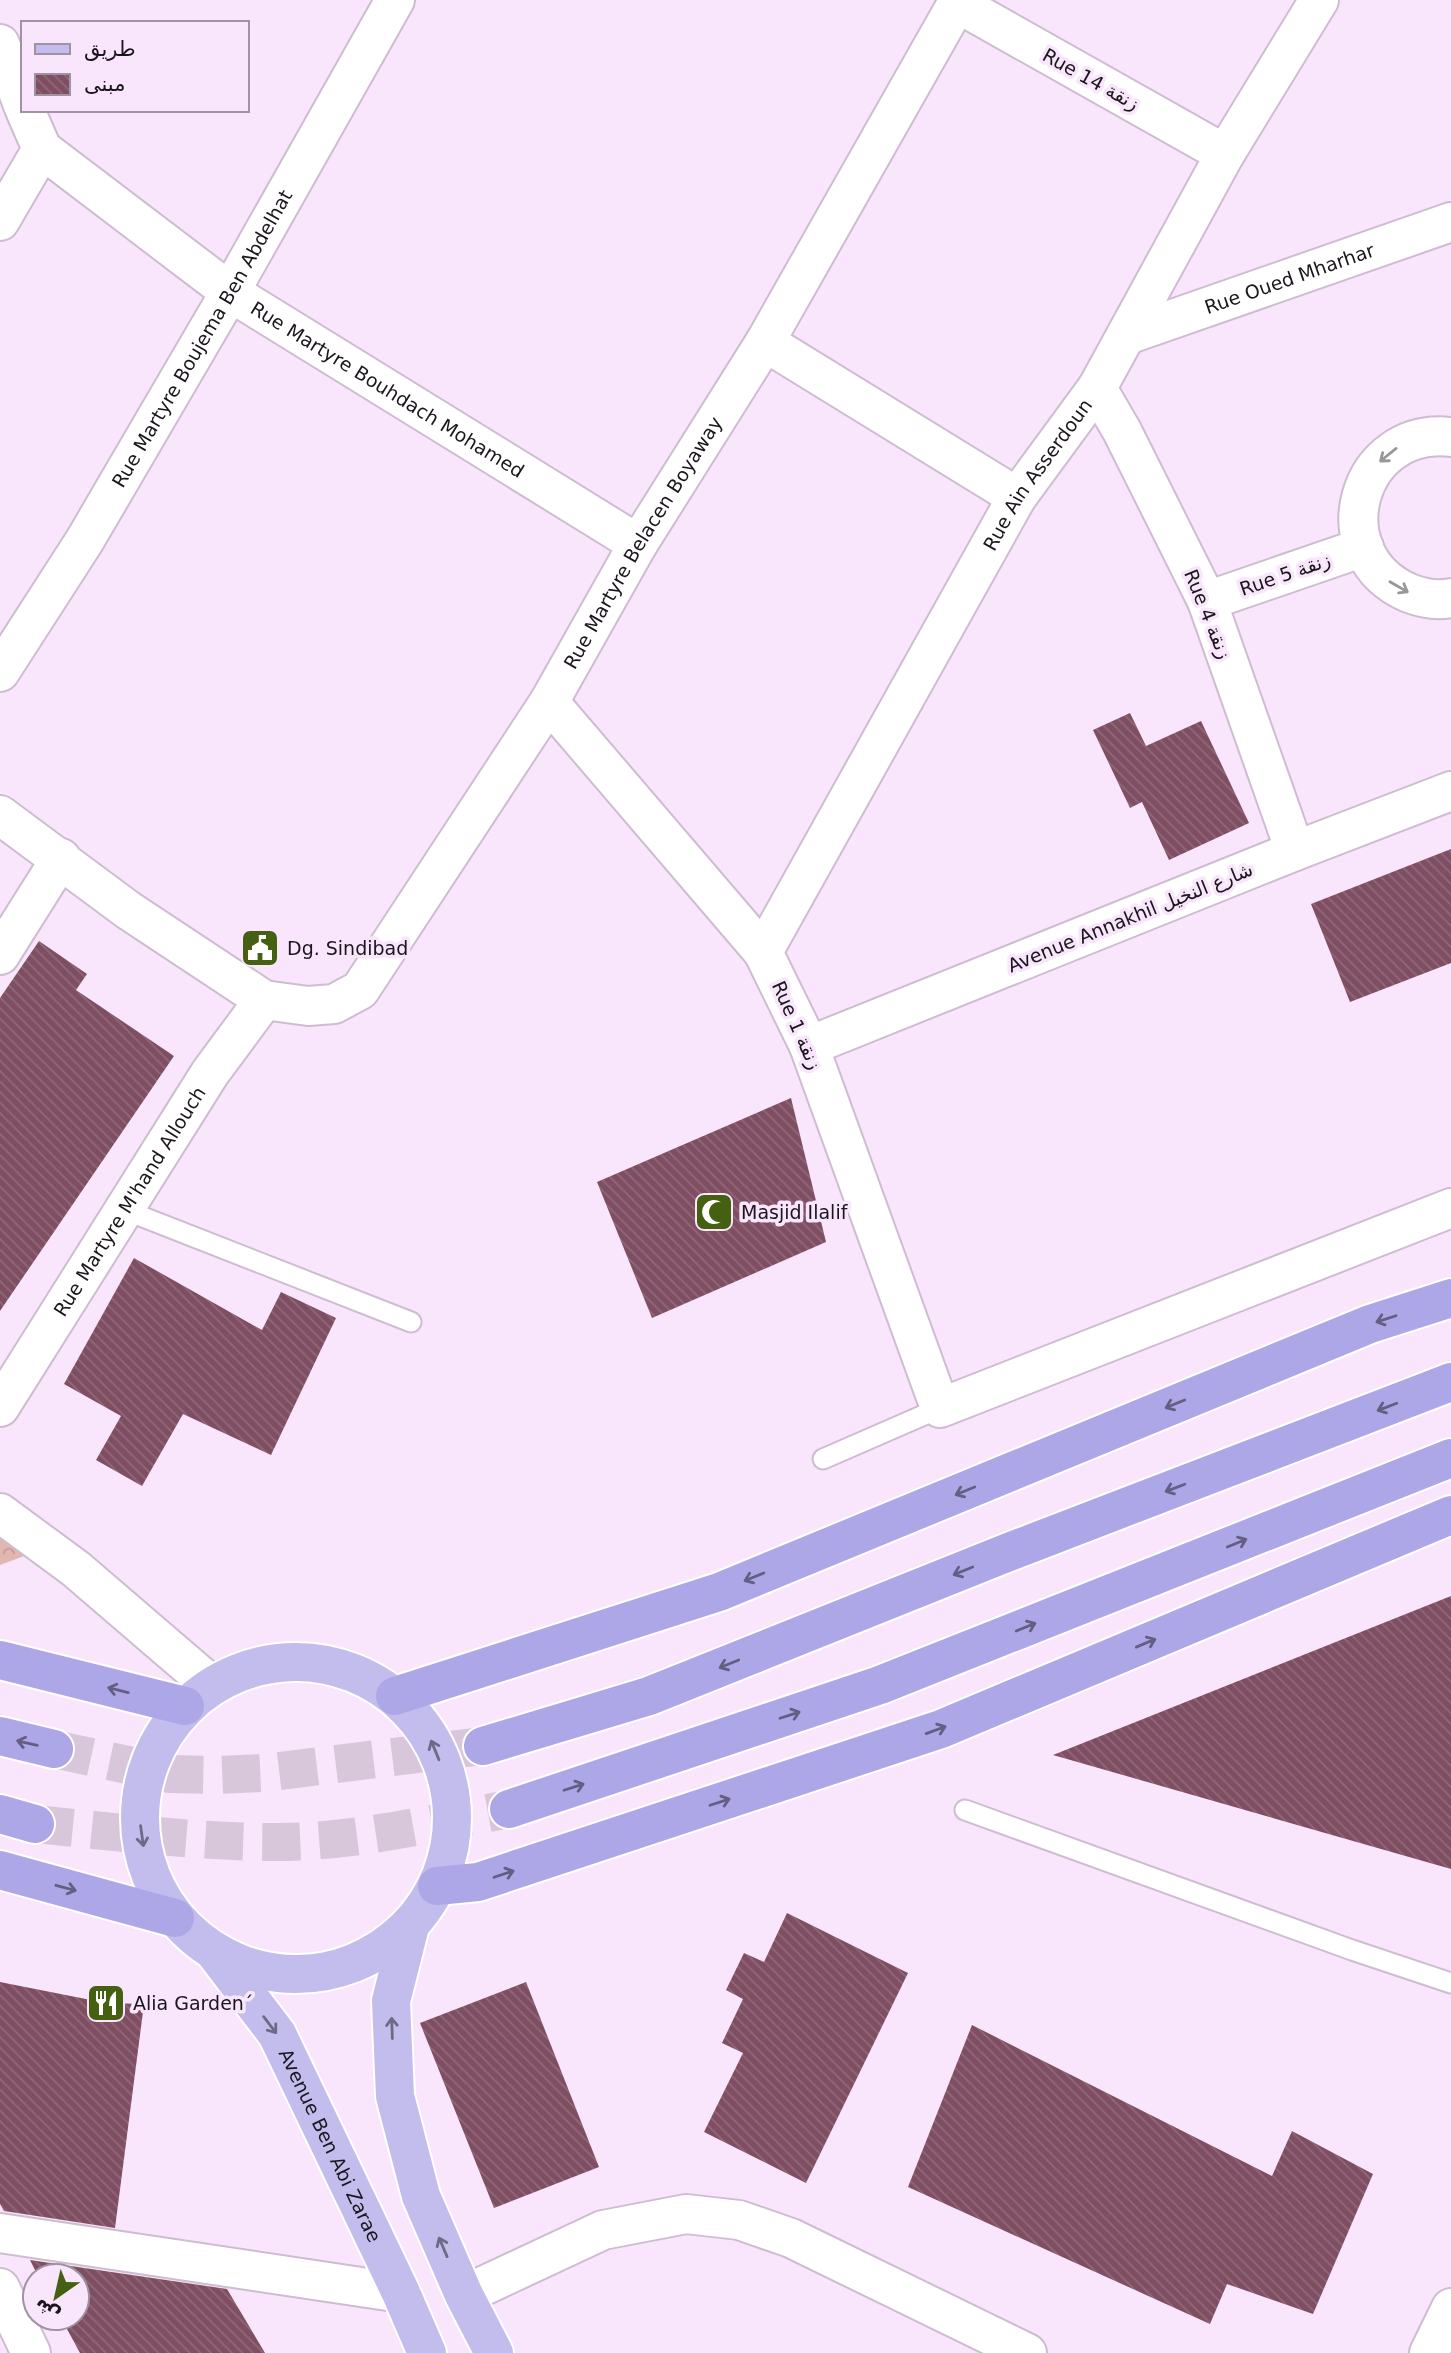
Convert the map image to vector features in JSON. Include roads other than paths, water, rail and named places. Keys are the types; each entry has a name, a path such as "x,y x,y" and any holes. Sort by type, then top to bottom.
{"highway":[{"path":"395,1696 719,1592 1370,1324 1451,1298"},
{"path":"483,1746 649,1696 1014,1550 1451,1382"},
{"path":"509,1809 880,1685 1451,1458"},
{"path":"437,1886 478,1882 941,1729 1451,1515"},
{"path":"0,1660 198,1696"},
{"path":"0,1736 54,1749"},
{"path":"0,1870 175,1918"}],"main road":[{"path":"305,1660 353,1671 395,1696 430,1736 450,1784 452,1837 437,1886 410,1926 377,1953 338,1969 295,1974 253,1968 214,1951 175,1918 151,1878 140,1833 142,1787 157,1744 198,1696 256,1665 305,1660"},
{"path":"410,1926 391,2001 395,2096 421,2196 464,2295 494,2353"},
{"name":"Avenue Ben Abi Zarae","path":"214,1951 276,2034 401,2293 427,2353"}],"street":[{"name":"Rue Martyre Boujema Ben Abdelhat","path":"0,672 85,540 230,292 395,0"},
{"name":"Rue Ain Asserdoun","path":"763,952 1017,497 1097,388 1225,154 1319,0"},
{"name":"Rue 14 زنقة","path":"958,1 1225,154"},
{"name":"Rue Martyre Belacen Boyaway","path":"264,1000 308,1006 334,1004 360,990 549,702 638,544 765,342 958,1"},
{"path":"0,44 21,99"},
{"path":"0,221 42,149 26,112"},
{"name":"Rue Martyre Bouhdach Mohamed","path":"42,149 230,292 638,544"},
{"name":"Rue Oued Mharhar","path":"1127,335 1451,222"},
{"path":"765,342 1017,497"},
{"name":"Rue 4 زنقة","path":"1097,388 1122,431 1207,601 1295,851"},
{"path":"1451,437 1436,435 1410,440 1388,454 1370,473 1360,496 1358,522 1363,548 1376,570 1396,587 1420,597 1451,598"},
{"name":"Rue 5 زنقة","path":"1207,601 1363,548"},
{"name":"Rue 1 زنقة","path":"549,702 763,952 809,1046 940,1408"},
{"name":"Avenue Annakhil شارع النخيل","path":"809,1046 1451,791"},
{"path":"0,815 128,910 264,1000"},
{"path":"0,955 61,858"},
{"name":"Rue Martyre M'hand Allouch","path":"0,1407 210,1073 264,1000"},
{"path":"940,1408 1451,1208"},
{"path":"0,1513 76,1569 198,1696"},
{"path":"464,2295 603,2230 686,2214 739,2220 791,2238 980,2343 1027,2353"},
{"path":"0,2233 401,2293"},
{"path":"0,2288 31,2353"},
{"path":"1429,2353 1451,2308"}],"lane":[{"path":"125,1210 411,1322"},
{"path":"823,1459 940,1408"},
{"path":"965,1810 1352,1950 1451,1983"}],"tunnel":[{"path":"54,1749 169,1774 217,1775 263,1773 483,1746"},
{"path":"35,1824 187,1838 278,1842 336,1839 394,1831 509,1809"}],"place":[{"name":"Dg. Sindibad","path":"260,948"},
{"name":"Masjid Ilalif","path":"714,1212"},
{"name":"Alia Garden´","path":"106,2003"}]}
